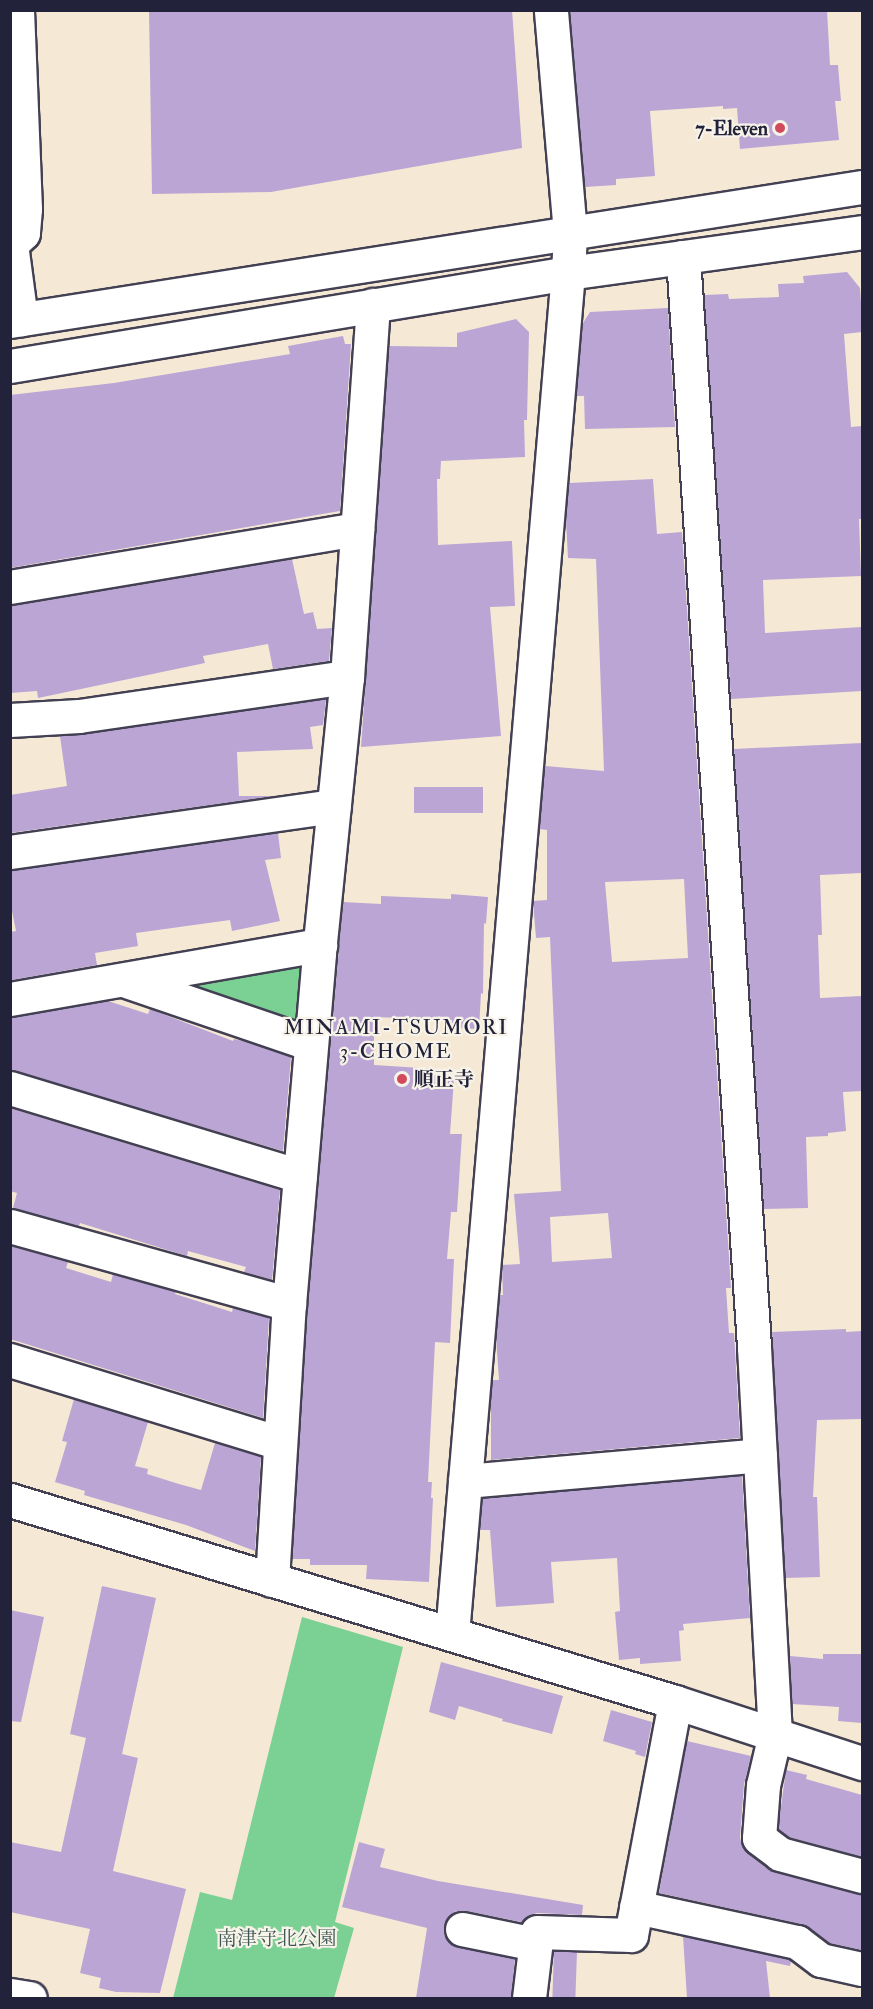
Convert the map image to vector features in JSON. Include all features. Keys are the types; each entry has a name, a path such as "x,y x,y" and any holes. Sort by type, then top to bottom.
{"street":[{"path":"17,10 25,209 23,233 11,244 16,320 862,187"},
{"path":"452,1634 568,273 570,233 551,10"},
{"path":"10,366 568,273 862,232"},
{"path":"683,257 760,1455 775,1734 763,1785 759,1838 780,1854 862,1876"},
{"path":"272,1580 289,1304 320,945 347,677 373,306"},
{"path":"10,587 357,529"},
{"path":"10,720 79,716 347,677"},
{"path":"10,852 334,806"},
{"path":"10,999 320,945"},
{"path":"121,980 311,1044"},
{"path":"10,1088 300,1176"},
{"path":"10,1226 289,1304"},
{"path":"10,1360 280,1443"},
{"path":"465,1481 760,1455"},
{"path":"10,1500 675,1702 862,1763"},
{"path":"529,1998 537,1932 631,1935 675,1702"},
{"path":"636,1907 797,1942 821,1960 862,1969"},
{"path":"462,1929 535,1944"},
{"path":"10,1995 30,1998"}],"green space":[{"path":"311,956 304,1030 157,977"},
{"name":"南津守北公園","path":"302,1617 403,1647 335,1922 354,1928 334,1998 173,1998 200,1892 232,1900"}],"building":[{"path":"149,10 512,10 522,148 271,192 152,194"},
{"path":"570,10 827,10 830,65 838,65 841,101 835,101 839,140 740,149 737,108 723,109 723,106 650,111 655,176 616,179 616,185 585,187"},
{"path":"847,272 860,288 862,319 862,332 844,334 851,427 862,426 862,519 859,519 861,576 763,580 765,633 862,627 862,691 731,699 704,295 728,294 729,299 779,297 778,284 804,283 803,276"},
{"path":"668,308 675,427 585,429 584,396 576,396 583,323 590,312"},
{"path":"516,319 529,332 527,420 524,420 525,457 441,461 440,479 437,479 438,545 512,541 515,606 490,607 501,736 361,747 389,346 457,347 457,333"},
{"path":"343,336 345,344 351,344 340,511 10,568 10,395 114,383 290,354 288,346"},
{"path":"653,479 657,534 682,532 731,1288 726,1288 729,1333 734,1333 740,1438 491,1460 492,1380 499,1380 496,1337 500,1295 503,1295 502,1265 520,1264 514,1194 561,1191 550,937 536,938 533,901 547,900 547,830 539,829 545,766 604,771 596,559 568,558 566,521 569,483","holes":["684,879 688,958 612,962 605,882","608,1213 612,1258 552,1262 550,1217"]},
{"path":"292,559 304,614 313,612 317,629 332,628 329,661 273,669 268,644 203,656 205,663 38,698 37,691 10,693 10,605"},
{"path":"326,699 323,725 310,727 313,749 237,752 239,796 274,796 10,833 10,795 67,786 60,736"},
{"path":"862,743 862,873 820,875 822,935 818,935 820,998 862,996 862,1091 843,1092 846,1131 828,1133 828,1136 806,1137 808,1208 764,1209 734,749"},
{"path":"414,787 483,787 483,813 414,813"},
{"path":"278,833 281,858 265,860 280,921 232,931 230,920 136,933 138,946 95,953 97,965 12,980 10,932 16,931 10,901 10,870"},
{"path":"451,894 488,897 486,924 484,923 483,994 481,993 479,1029 451,1028 452,1020 374,1017 374,1065 437,1069 436,1078 454,1079 450,1134 462,1134 457,1212 451,1212 447,1259 454,1259 450,1343 435,1342 428,1482 432,1482 431,1498 433,1498 429,1582 366,1579 367,1565 310,1565 310,1559 292,1559 308,1305 343,902 381,904 381,896 451,899"},
{"path":"108,1001 148,1014 150,1009 233,1041 234,1039 251,1043 291,1057 283,1151 10,1070 10,1017"},
{"path":"10,1108 280,1190 272,1280 244,1272 246,1267 188,1251 187,1256 80,1223 79,1226 13,1208 17,1193 10,1191"},
{"path":"10,1246 68,1262 66,1268 111,1282 113,1274 176,1292 175,1294 232,1312 233,1308 269,1318 263,1418 10,1339"},
{"path":"846,1329 846,1332 862,1331 862,1419 817,1420 813,1497 817,1497 820,1577 785,1578 772,1332"},
{"path":"74,1399 148,1422 135,1466 148,1469 147,1474 179,1484 201,1490 215,1443 261,1457 255,1551 186,1525 84,1495 85,1491 55,1482 67,1442 62,1441"},
{"path":"742,1475 750,1618 683,1624 684,1630 679,1631 681,1661 640,1664 640,1658 619,1660 615,1612 620,1611 617,1558 551,1562 554,1603 496,1607 490,1530 480,1530 482,1498"},
{"path":"102,1586 156,1598 122,1754 138,1758 113,1871 186,1889 160,1993 116,1992 99,1988 101,1978 80,1973 90,1929 10,1912 10,1842 61,1852 86,1738 70,1734"},
{"path":"10,1610 44,1617 21,1722 10,1721"},
{"path":"823,1654 861,1654 862,1723 838,1721 839,1707 792,1704 790,1656 823,1659"},
{"path":"441,1662 563,1696 552,1734 502,1721 503,1719 459,1706 455,1720 429,1712"},
{"path":"611,1710 652,1722 645,1757 635,1754 636,1751 603,1741"},
{"path":"687,1741 751,1756 744,1784 740,1837 742,1846 775,1872 862,1894 862,1950 829,1943 801,1924 659,1893"},
{"path":"786,1770 807,1775 806,1779 862,1795 862,1857 788,1837 778,1829"},
{"path":"359,1842 385,1849 380,1867 438,1881 583,1905 582,1915 537,1913 521,1922 456,1911 448,1917 444,1926 444,1935 450,1943 515,1959 511,1998 416,1998 427,1928 342,1907"},
{"path":"683,1936 789,1959 790,1966 766,1961 770,1998 687,1998"},
{"path":"554,1951 577,1952 575,1998 552,1998"}],"place":[{"name":"7-Eleven","path":"780,128"},
{"name":"順正寺","path":"402,1079"}],"district":[{"name":"MINAMI-TSUMORI 3-CHOME","path":"396,1040"}]}
